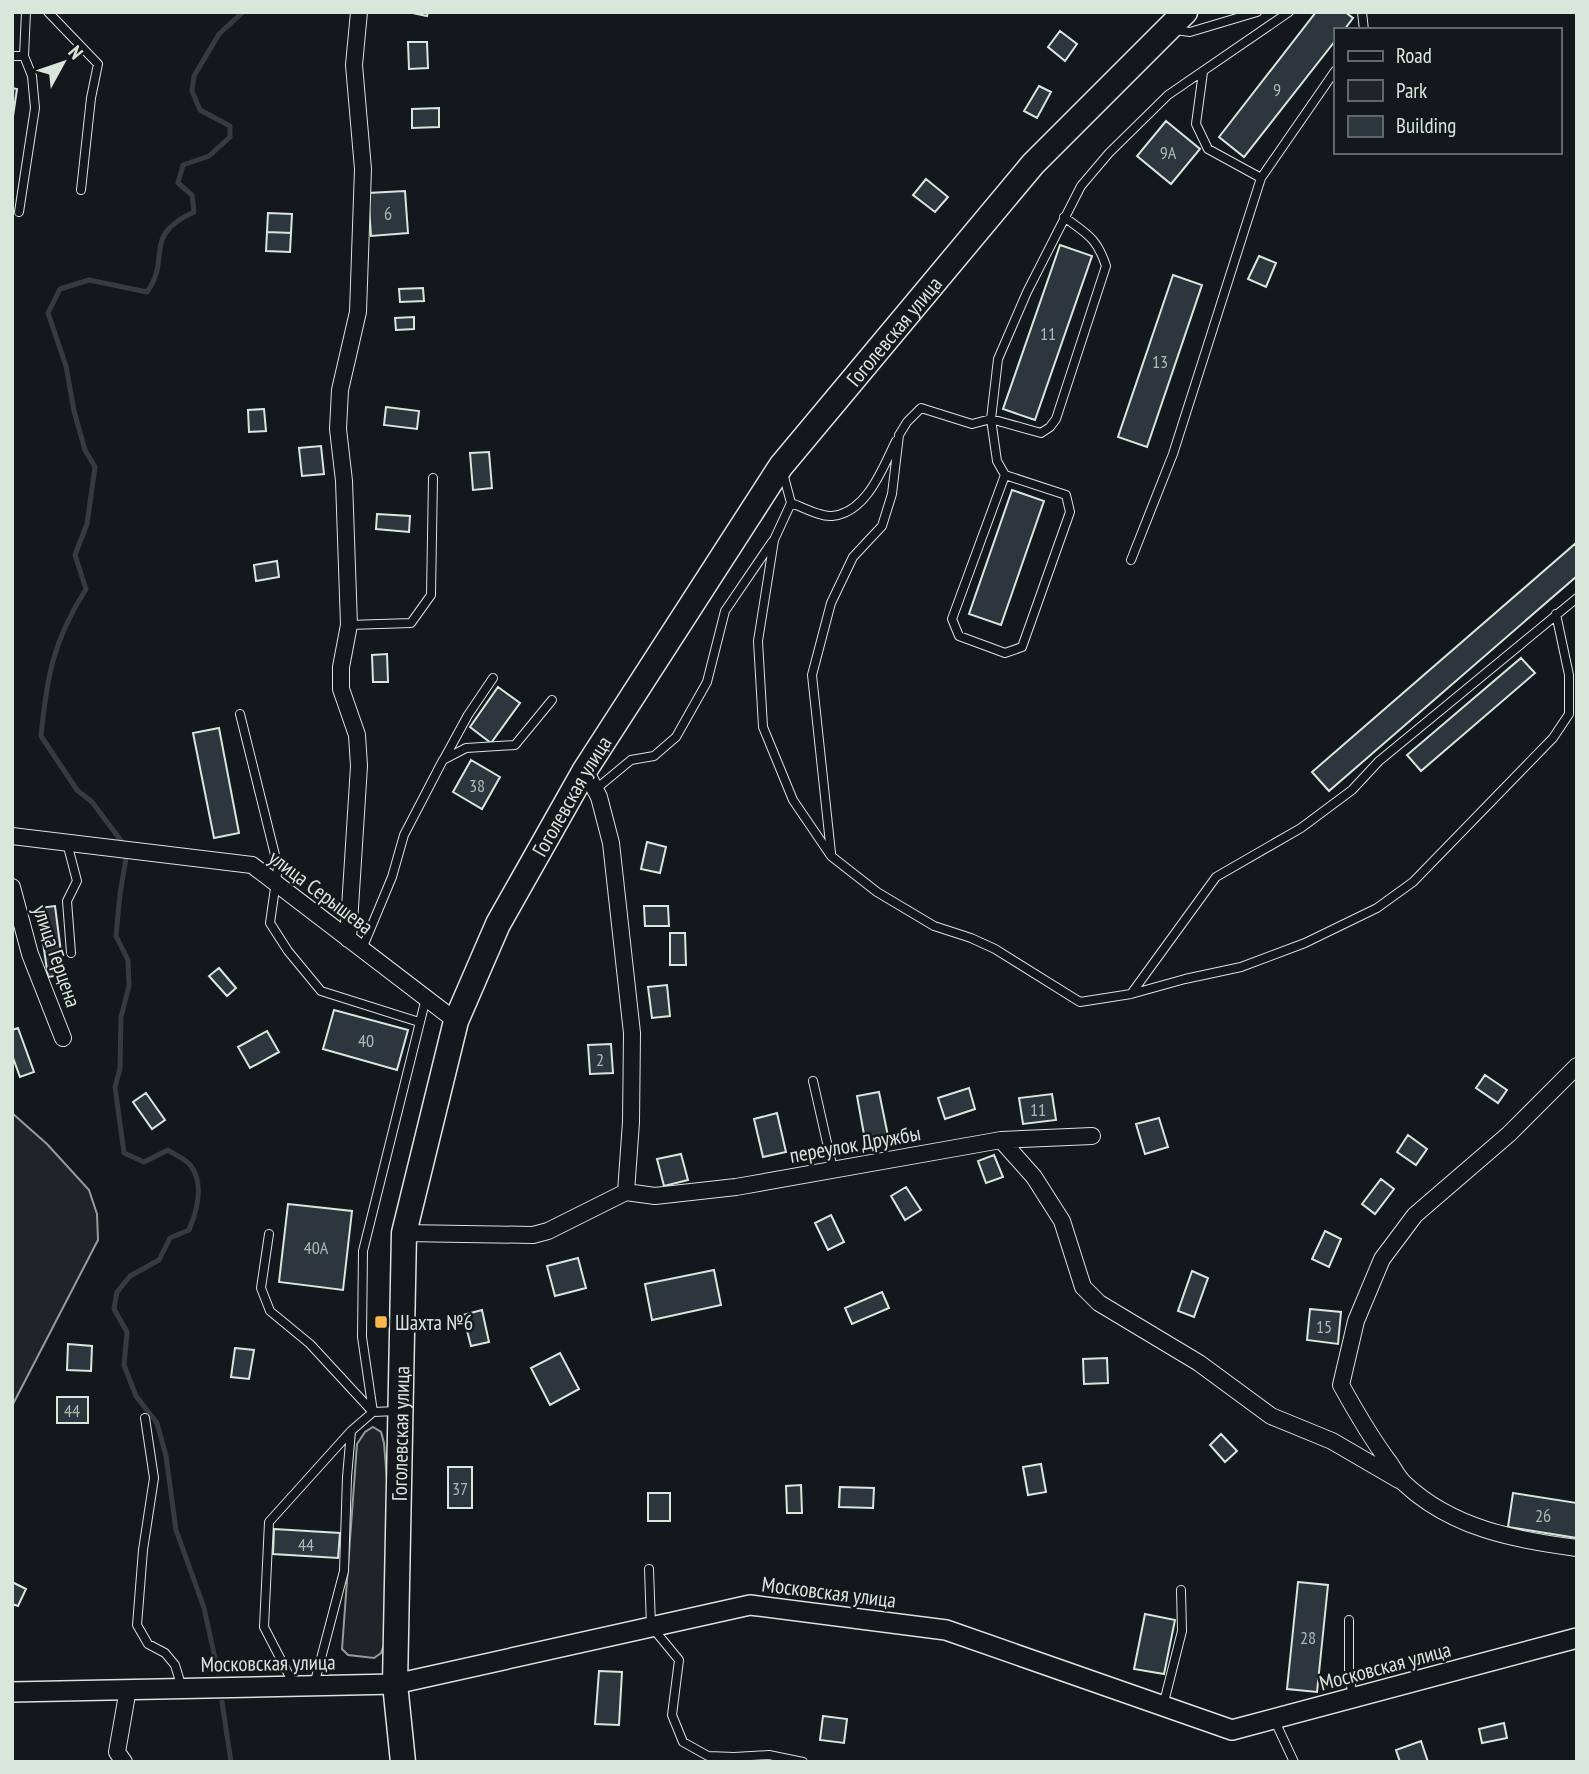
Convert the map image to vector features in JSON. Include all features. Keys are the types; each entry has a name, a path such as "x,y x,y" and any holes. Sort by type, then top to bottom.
{"main road":[{"name":"Гоголевская улица","path":"403,1762 395,1684 404,1233 456,1021 498,924 781,466 1033,164 1177,19"}],"street":[{"path":"348,939 359,766 357,736 341,689 341,667 349,625 344,481 338,429 340,390 358,312 363,169 354,65 359,12"},
{"path":"404,1233 533,1235 548,1231 626,1192 631,1122 632,1034 611,844 590,779"},
{"name":"улица Серышева","path":"12,836 253,865 456,1021"},
{"name":"улица Герцена","path":"12,887 30,954 63,1038"},
{"path":"1404,1483 1371,1438 1341,1385 1356,1321 1382,1259 1415,1214 1509,1134 1577,1066"},
{"name":"переулок Дружбы","path":"626,1192 655,1196 736,1187 1001,1140 1092,1136"},
{"path":"1001,1140 1034,1177 1062,1221 1083,1287 1099,1303 1199,1363 1271,1416 1332,1441 1404,1483 1442,1510 1492,1533 1521,1541 1577,1548"},
{"name":"Московская улица","path":"12,1692 395,1684 750,1605 946,1630 1232,1730 1577,1637"},
{"path":"118,1759 128,1689"}],"lane":[{"path":"19,212 34,108 32,76 24,56 26,12"},
{"path":"48,12 98,64 91,97 81,190"},
{"path":"1177,19 1177,32 1190,32 1257,12"},
{"path":"1005,475 952,619 959,636 1005,653 1022,647 1070,512 1066,495 1005,475 997,461 990,419 998,359 1081,186 1109,153 1168,95 1289,12"},
{"path":"12,56 24,56"},
{"path":"1203,72 1196,124 1208,149 1261,178"},
{"path":"1131,560 1173,454 1261,178 1334,72"},
{"path":"791,503 830,516 849,512 873,486 907,422 921,408 972,424 990,419 1041,433 1050,427 1056,419 1106,266 1100,247 1064,218"},
{"path":"831,856 812,675 831,603 853,557 882,526 892,494 899,435"},
{"path":"590,779 631,760 654,755 676,737 707,682 725,611 774,540 791,503 781,466"},
{"path":"349,625 411,623 431,594 433,478"},
{"path":"774,540 758,641 763,727 793,800 831,856 877,892 934,926 995,949 1080,1002 1131,994 1241,967 1305,943 1377,908 1413,882 1553,738 1569,714 1569,675 1556,614"},
{"path":"1131,994 1216,877 1301,828 1352,790 1379,761 1577,598"},
{"path":"362,949 392,877 404,835 468,715 493,678"},
{"path":"443,760 466,748 514,746 552,700"},
{"path":"240,714 278,867 270,923 288,951 321,990 419,1022"},
{"path":"68,843 78,881 67,901 71,953"},
{"path":"373,1412 362,1337 363,1251 426,998"},
{"path":"813,1081 833,1169"},
{"path":"269,1234 261,1288 270,1311 310,1344 373,1412"},
{"path":"294,1685 264,1627 269,1522 351,1431 373,1412 400,1411"},
{"path":"145,1418 154,1478 137,1625 148,1644 165,1653 175,1665 182,1688"},
{"path":"314,1685 344,1571 346,1476 351,1431"},
{"path":"649,1569 651,1626 679,1660 672,1715 683,1742 708,1756 769,1755 803,1762"},
{"path":"1163,1706 1182,1631 1181,1590"},
{"path":"1349,1620 1349,1673 1353,1698"},
{"path":"1274,1719 1294,1762"}],"green space":[{"path":"12,1113 47,1144 89,1190 97,1214 98,1240 12,1406"},
{"path":"373,1427 381,1432 384,1443 389,1506 384,1645 381,1653 374,1658 348,1655 342,1649 357,1444 365,1432"}],"building":[{"path":"408,12 428,12 427,16"},
{"path":"1316,12 1345,12 1353,18 1346,28 1334,28 1334,42 1244,157 1219,137"},
{"path":"1060,31 1077,44 1065,61 1048,47"},
{"path":"408,42 427,42 428,68 409,69"},
{"path":"1039,86 1051,92 1037,118 1024,111"},
{"path":"12,88 17,89 12,123"},
{"path":"439,108 439,127 412,128 412,109"},
{"path":"1166,121 1200,149 1171,184 1137,156"},
{"path":"926,179 948,197 935,212 913,195"},
{"path":"405,191 408,233 371,236 368,193"},
{"path":"268,213 292,214 291,233 267,232"},
{"path":"267,232 291,233 290,252 266,251"},
{"path":"1060,245 1092,256 1035,420 1003,409"},
{"path":"1259,256 1276,263 1266,287 1248,279"},
{"path":"1173,275 1202,285 1147,447 1118,437"},
{"path":"423,288 424,301 400,302 399,289"},
{"path":"414,317 414,329 396,330 395,318"},
{"path":"386,407 419,411 417,429 384,425"},
{"path":"264,409 266,431 249,432 248,410"},
{"path":"321,446 324,474 302,476 299,448"},
{"path":"489,452 492,488 473,490 470,453"},
{"path":"1012,490 1044,501 1001,625 969,614"},
{"path":"377,514 410,516 409,532 376,529"},
{"path":"1576,543 1577,576 1329,791 1312,772"},
{"path":"277,561 279,577 256,581 254,565"},
{"path":"387,654 388,682 373,682 372,655"},
{"path":"1521,658 1535,673 1421,771 1407,755"},
{"path":"498,687 520,703 491,743 470,727"},
{"path":"219,728 239,833 214,838 193,733"},
{"path":"471,760 500,777 482,809 453,792"},
{"path":"647,842 666,847 660,873 641,869"},
{"path":"55,906 64,975 48,977 38,908"},
{"path":"644,906 668,906 669,926 645,926"},
{"path":"670,933 685,933 686,965 670,965"},
{"path":"219,968 236,988 227,996 209,976"},
{"path":"667,985 670,1016 652,1018 648,987"},
{"path":"334,1010 408,1030 397,1070 323,1049"},
{"path":"18,1028 34,1072 20,1077 12,1055 12,1030"},
{"path":"267,1031 279,1052 250,1068 238,1047"},
{"path":"611,1044 613,1073 590,1074 588,1045"},
{"path":"1485,1075 1507,1090 1498,1103 1476,1088"},
{"path":"969,1088 975,1109 945,1119 938,1098"},
{"path":"879,1092 888,1136 865,1140 857,1096"},
{"path":"146,1093 165,1120 152,1129 133,1102"},
{"path":"1052,1094 1056,1120 1023,1124 1019,1098"},
{"path":"777,1113 786,1152 763,1157 754,1119"},
{"path":"1159,1118 1168,1147 1145,1154 1136,1124"},
{"path":"1408,1135 1427,1149 1416,1165 1397,1152"},
{"path":"681,1154 688,1180 664,1186 657,1159"},
{"path":"994,1155 1003,1177 986,1183 978,1161"},
{"path":"1381,1179 1394,1189 1375,1214 1362,1204"},
{"path":"906,1187 921,1210 905,1220 891,1196"},
{"path":"288,1204 352,1211 343,1290 279,1282"},
{"path":"831,1215 844,1242 828,1250 815,1223"},
{"path":"1325,1231 1341,1239 1329,1267 1312,1259"},
{"path":"578,1258 586,1288 555,1296 547,1266"},
{"path":"714,1270 721,1305 652,1320 645,1284"},
{"path":"1192,1271 1208,1278 1194,1317 1178,1311"},
{"path":"882,1292 889,1308 852,1324 845,1308"},
{"path":"1310,1309 1341,1312 1338,1344 1307,1340"},
{"path":"482,1310 489,1342 471,1346 463,1315"},
{"path":"68,1344 92,1346 91,1371 67,1370"},
{"path":"235,1348 254,1350 249,1379 231,1377"},
{"path":"560,1353 579,1389 550,1405 531,1368"},
{"path":"1107,1358 1108,1383 1084,1384 1083,1359"},
{"path":"57,1397 88,1397 88,1423 57,1423"},
{"path":"1221,1434 1237,1451 1225,1462 1210,1445"},
{"path":"1041,1464 1046,1492 1028,1495 1023,1467"},
{"path":"448,1467 472,1467 472,1508 448,1508"},
{"path":"801,1485 802,1513 787,1513 786,1486"},
{"path":"840,1487 874,1488 873,1508 839,1507"},
{"path":"648,1493 670,1493 670,1521 648,1521"},
{"path":"1513,1493 1577,1503 1577,1538 1508,1527"},
{"path":"274,1529 340,1533 338,1558 273,1554"},
{"path":"12,1582 26,1589 18,1606 12,1604"},
{"path":"1298,1582 1328,1585 1317,1692 1287,1689"},
{"path":"1145,1614 1175,1620 1164,1674 1134,1669"},
{"path":"599,1671 622,1672 619,1725 595,1724"},
{"path":"823,1716 847,1719 844,1743 820,1740"},
{"path":"1504,1723 1507,1738 1482,1743 1479,1729"},
{"path":"1421,1741 1428,1762 1400,1762 1396,1750"}],"waterway":[{"path":"122,842 92,802 77,790 41,736 53,660 66,625 86,589 75,555 87,524 95,467 85,450 74,411 66,366 48,313 60,289 89,280 147,292 154,280 162,239 178,221 194,212 192,195 178,183 183,165 209,156 230,137 230,126 200,110 192,91 194,76 219,34 243,12"},
{"path":"126,858 116,936 128,960 129,986 121,1017 120,1069 115,1087 124,1153 144,1162 168,1150 191,1166 198,1189 197,1206 189,1230 170,1238 159,1260 130,1276 117,1292 114,1309 127,1332 124,1365 136,1396 157,1423 166,1456 176,1530 204,1608 218,1672"},
{"path":"222,1702 231,1762"}],"place":[{"name":"Шахта №6","path":"381,1322"}]}
